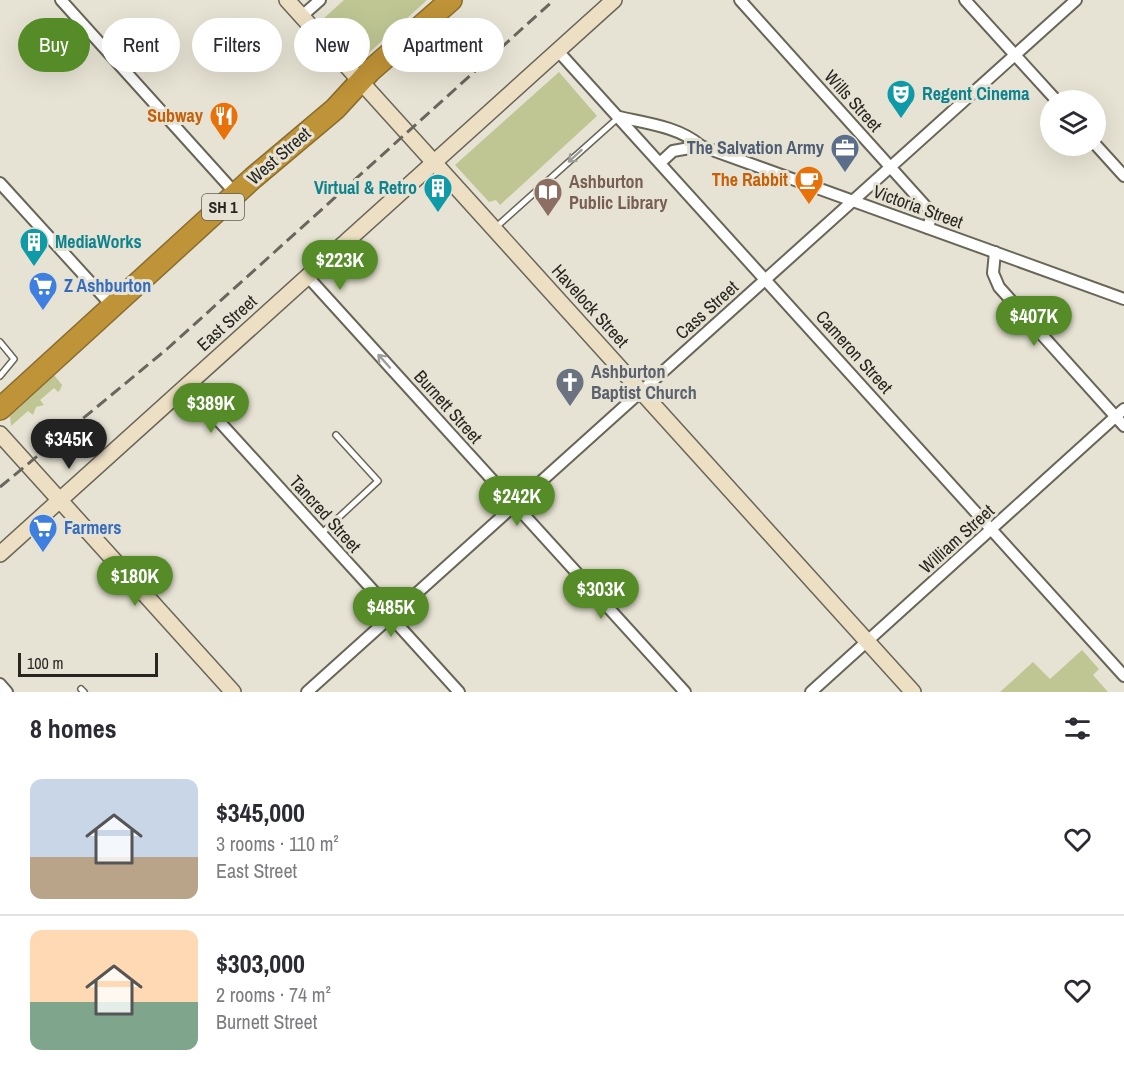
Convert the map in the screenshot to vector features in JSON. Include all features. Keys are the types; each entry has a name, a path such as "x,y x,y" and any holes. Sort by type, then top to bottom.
{"highway":[{"name":"West Street","path":"0,409 236,194 335,109 370,71 451,0"}],"street":[{"path":"61,0 236,194"},
{"name":"Havelock Street","path":"287,0 913,692"},
{"path":"302,16 320,0"},
{"name":"East Street","path":"0,554 614,0"},
{"name":"Wills Street","path":"740,0 929,210 931,220 928,228"},
{"path":"965,0 1047,90"},
{"name":"Cass Street","path":"307,692 1076,0"},
{"name":"Cameron Street","path":"558,51 1124,676"},
{"name":"Victoria Street","path":"619,117 668,129 692,138 701,146 1124,299"},
{"path":"668,129 673,151"},
{"path":"660,163 673,151 701,146"},
{"path":"1106,156 1124,176"},
{"path":"0,183 112,306"},
{"path":"995,252 993,273 999,287 1120,413 1124,426"},
{"name":"Burnett Street","path":"308,277 685,692"},
{"name":"Tancred Street","path":"186,386 389,608 390,616 459,692"},
{"name":"William Street","path":"811,692 1120,413"},
{"path":"0,434 233,692"},
{"path":"0,684 7,692"}],"lane":[{"path":"494,229 619,117"},
{"path":"0,342 14,359 0,376"},
{"path":"320,534 378,481 336,435"}],"green space":[{"path":"344,0 427,0 407,18 382,18 382,41 370,52 370,18 324,18"},
{"path":"559,72 597,116 500,205 496,200 489,202 455,165"},
{"path":"54,375 62,385 60,390 58,392 54,388 40,400 44,405 36,407 33,415 28,411 11,426 10,416"},
{"path":"1082,650 1099,669 1093,675 1108,692 1000,692 1033,662 1050,679"}],"railway":[{"path":"0,487 167,349 554,0"}],"place":[{"name":"Regent Cinema","path":"901,120"},
{"name":"Subway","path":"224,142"},
{"name":"The Salvation Army","path":"845,174"},
{"name":"The Rabbit","path":"809,206"},
{"name":"Virtual & Retro","path":"438,214"},
{"name":"Ashburton Public Library","path":"548,218"},
{"name":"MediaWorks","path":"34,268"},
{"name":"Z Ashburton","path":"43,312"},
{"name":"Ashburton Baptist Church","path":"570,408"},
{"name":"Farmers","path":"43,554"}]}
